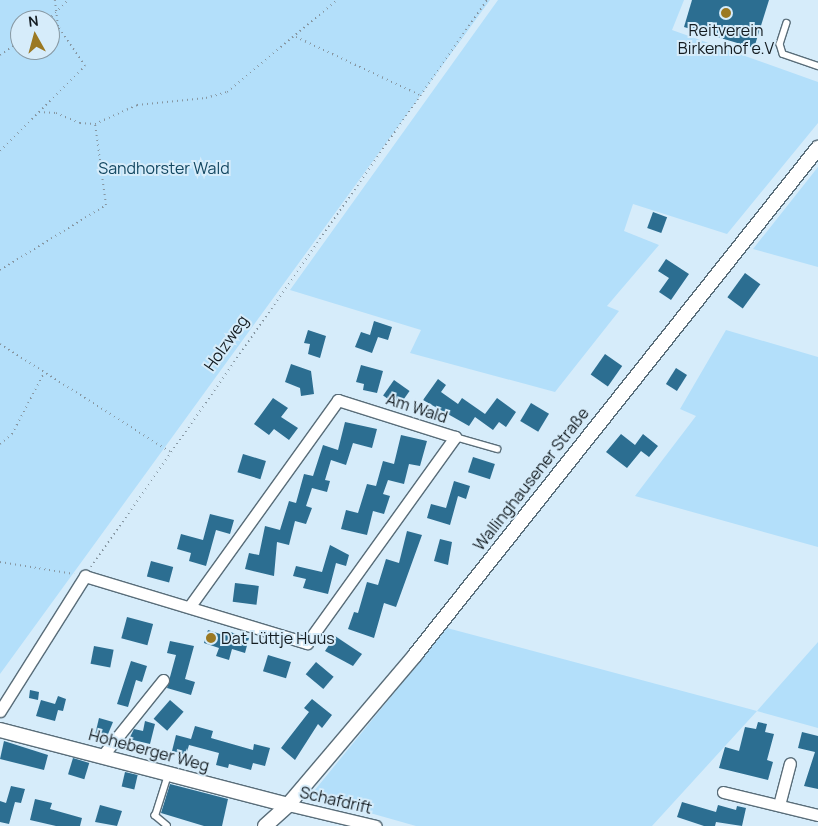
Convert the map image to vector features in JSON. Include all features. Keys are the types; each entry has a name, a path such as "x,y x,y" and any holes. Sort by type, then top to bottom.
{"street":[{"name":"Wallinghausener Straße","path":"265,826 288,805 415,655 818,148"},
{"name":"Am Wald","path":"85,576 307,643 455,438 338,400 189,606"},
{"path":"0,710 85,576"},
{"path":"103,755 163,680"},
{"name":"Hoheberger Weg","path":"0,730 103,755 288,805"},
{"path":"779,806 790,763"},
{"path":"723,792 818,814"},
{"name":"Schafdrift","path":"288,805 376,826"}],"lane":[{"path":"787,23 780,44 783,54 818,66"},
{"path":"455,438 497,448"},
{"path":"167,826 155,816 168,773"}],"path":[{"path":"60,10 68,0"},
{"path":"39,112 56,113 80,123 95,124 137,105 206,98 227,92 337,0"},
{"name":"Holzweg","path":"85,576 487,0"},
{"path":"0,151 85,66 60,29"},
{"path":"296,36 420,95"},
{"path":"0,270 106,204 95,124"},
{"path":"0,344 170,452"},
{"path":"0,444 12,434 44,372"},
{"path":"0,562 85,576"}],"green space":[{"name":"Sandhorster Wald","path":"0,0 490,0 0,674"},
{"path":"498,0 684,0 672,30 818,82 818,123 727,234 633,204 624,231 659,245 607,306 619,311 555,392 410,353 421,330 290,290"},
{"path":"818,167 818,267 753,249"},
{"path":"726,330 818,357 818,547 635,496 696,416 680,409"},
{"path":"447,628 757,711 652,826 416,826 310,796"},
{"path":"818,642 818,728 757,711"}],"building":[{"name":"Reitverein Birkenhof e.V","path":"692,0 769,0 754,48 684,27"},
{"path":"653,212 667,217 661,233 647,228"},
{"path":"666,259 689,274 671,300 659,292 669,278 658,271"},
{"path":"745,273 760,284 743,308 727,297"},
{"path":"374,321 392,327 388,340 378,337 372,353 355,347 361,332 370,335"},
{"path":"308,330 326,336 320,358 308,354 310,344 304,343"},
{"path":"605,354 622,366 608,387 591,374"},
{"path":"291,364 311,371 314,394 301,396 300,388 285,382"},
{"path":"361,365 383,371 377,393 363,390 364,384 356,382"},
{"path":"676,368 687,375 677,391 666,384"},
{"path":"438,379 446,385 441,392 458,404 462,398 485,414 497,398 516,412 506,427 499,422 493,430 475,417 469,426 423,400"},
{"path":"394,380 410,391 399,406 383,396"},
{"path":"273,398 288,408 281,417 298,428 289,440 274,429 269,435 254,424"},
{"path":"531,403 549,414 538,432 520,421"},
{"path":"345,422 377,429 372,448 353,443 346,465 331,460 325,480 330,481 327,492 312,488 306,506 312,508 306,524 295,521 289,545 277,542 274,576 245,569 249,553 259,555 265,526 280,530 289,501 296,503 304,474 313,476 323,445 338,450"},
{"path":"621,434 635,445 643,434 658,446 649,457 641,451 627,468 606,452"},
{"path":"401,435 427,441 420,466 409,464 404,484 388,480 383,494 390,496 384,514 373,511 367,535 341,529 346,510 358,513 367,484 376,486 383,461 394,464"},
{"path":"243,454 266,461 260,479 237,472"},
{"path":"473,457 495,464 490,479 468,472"},
{"path":"454,481 470,486 466,499 458,496 450,525 427,518 431,504 446,508"},
{"path":"210,514 234,520 230,534 216,530 206,566 189,561 191,553 177,549 181,534 203,540"},
{"path":"407,531 422,535 396,607 384,603 374,638 348,629 354,612 358,613 367,582 378,585 386,559 399,563"},
{"path":"440,539 452,542 448,565 434,561"},
{"path":"330,545 349,555 346,566 336,563 328,594 303,588 306,579 293,576 296,566 322,572"},
{"path":"151,561 173,567 169,582 147,576"},
{"path":"235,583 259,586 257,605 233,602"},
{"path":"127,617 153,624 147,645 121,638"},
{"path":"208,630 223,635 224,630 249,638 245,653 232,649 229,660 216,656 219,648 204,643"},
{"path":"335,636 362,654 353,666 325,651"},
{"path":"170,641 194,646 185,679 195,682 191,695 167,688 176,655 167,653"},
{"path":"94,646 114,650 110,667 91,664"},
{"path":"268,655 291,662 286,678 263,671"},
{"path":"131,661 147,666 142,682 136,680 128,707 117,704"},
{"path":"316,662 334,677 323,689 306,674"},
{"path":"30,690 39,692 38,700 29,698"},
{"path":"58,696 66,699 63,711 58,710 55,721 36,716 41,700 55,704"},
{"path":"312,699 332,715 322,728 318,724 295,760 281,748 309,712 304,708"},
{"path":"170,700 184,712 167,731 154,719"},
{"path":"99,718 113,722 106,739 95,735"},
{"path":"145,721 155,724 150,744 129,739 134,729 143,731"},
{"path":"758,722 767,724 765,732 774,734 767,760 773,762 768,780 719,768 725,747 739,751 745,727 756,729"},
{"path":"195,726 213,731 211,738 253,750 254,744 270,748 265,766 253,763 251,770 229,764 228,768 216,765 219,753 189,745 186,755 172,751 176,735 191,739"},
{"path":"802,732 818,736 818,789 804,786 815,752 798,748"},
{"path":"4,741 48,755 44,770 0,759"},
{"path":"73,758 89,763 84,779 68,774"},
{"path":"125,772 138,775 134,790 122,787"},
{"path":"170,784 228,799 222,826 204,826 161,813"},
{"path":"11,786 25,789 21,803 15,802 9,824 0,822 0,801 6,803"},
{"path":"35,799 52,803 50,809 82,818 80,826 56,826 30,820"},
{"path":"682,802 716,812 718,805 736,810 737,806 746,808 742,826 716,822 715,826 704,826 677,817"},
{"path":"100,805 122,811 117,826 95,822"}],"place":[{"name":"Reitverein Birkenhof e.V","path":"726,13"},
{"name":"Dat Lüttje Huus","path":"211,638"}]}
